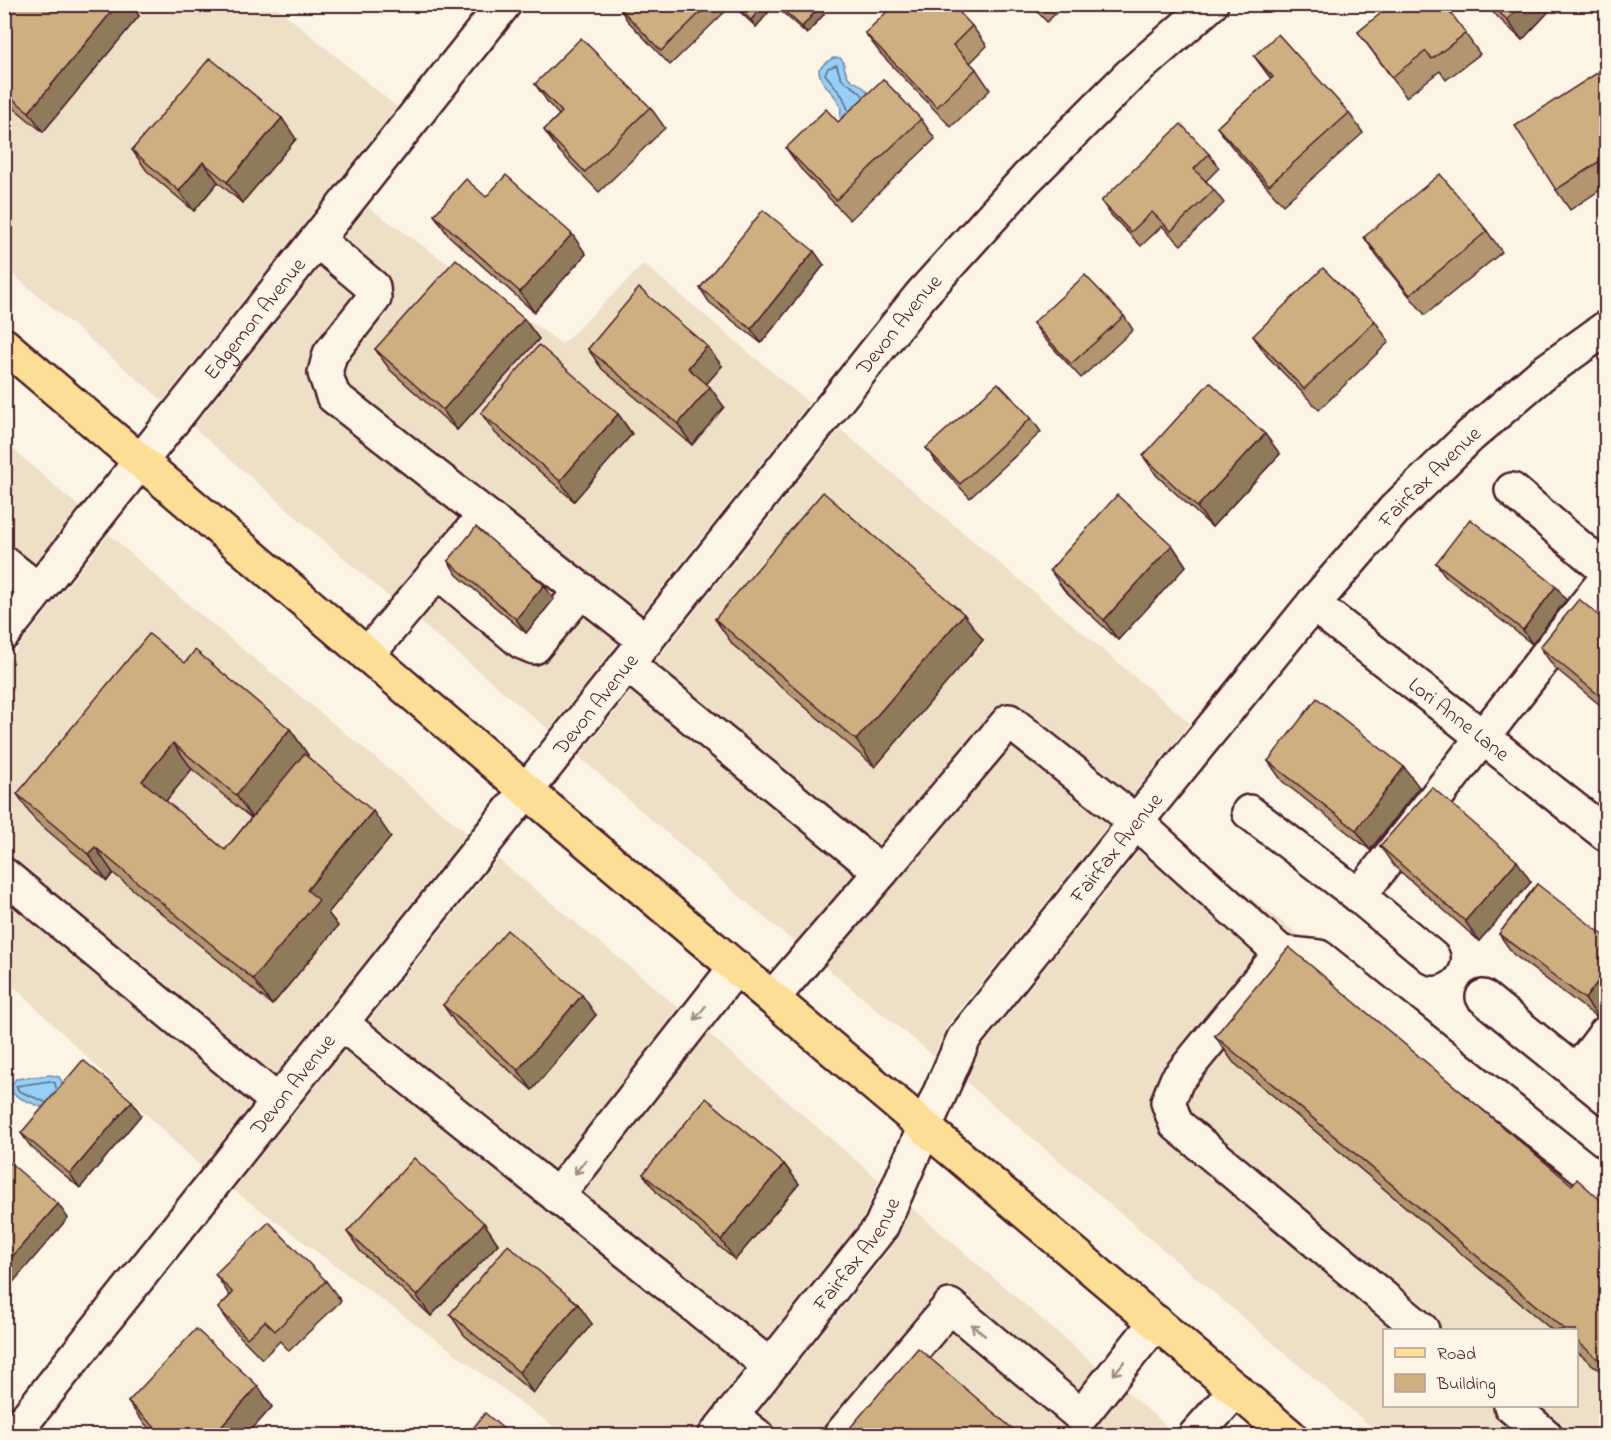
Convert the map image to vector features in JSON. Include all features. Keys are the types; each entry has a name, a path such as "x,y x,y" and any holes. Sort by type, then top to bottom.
{"main road":[{"path":"4,345 1290,1436"}],"street":[{"name":"Edgemon Avenue","path":"4,633 504,4"},
{"name":"Devon Avenue","path":"12,1436 921,295 1051,154 1130,75 1211,4"},
{"path":"316,240 373,287 374,298 330,354 326,373 333,396 582,590 637,652 881,872"},
{"name":"Fairfax Avenue","path":"723,1425 881,1227 964,1038 1136,822 1313,604 1395,509 1470,436 1542,374 1606,328"},
{"path":"1512,490 1606,570"},
{"path":"367,655 485,514"},
{"path":"4,563 38,590"},
{"path":"437,571 522,642 534,647 582,590"},
{"path":"1359,896 1606,579"},
{"name":"Lori Anne Lane","path":"1313,604 1606,834"},
{"path":"773,997 1009,721 1136,822 1281,953 1319,957 1606,1186"},
{"path":"1249,812 1359,896 1433,958"},
{"path":"4,875 278,1102"},
{"path":"1281,953 1177,1080 1168,1102 1176,1124 1421,1329"},
{"path":"557,1196 736,967"},
{"path":"1483,998 1606,1097"},
{"path":"341,1023 770,1366"},
{"path":"1576,1073 1606,1033"},
{"path":"840,1436 950,1306 1081,1416 1156,1322"},
{"path":"1196,1436 1236,1390"},
{"path":"1512,1407 1546,1436"},
{"path":"723,1425 757,1436"}],"shaded area":[{"path":"5,5 274,5 397,107 163,401 5,268"},
{"path":"368,207 562,344 644,264 809,403 549,730 356,569 193,427"},
{"path":"840,429 1190,723 947,1026 934,1056 767,920 579,757"},
{"path":"5,442 79,507 5,601"},
{"path":"109,534 183,600 467,833 201,1167 5,978 4,665"},
{"path":"1158,827 1606,1170 1606,1435 1381,1435 966,1082 982,1047"},
{"path":"498,859 659,991 879,1180 863,1218 690,1436 565,1435 233,1190"},
{"path":"911,1207 1177,1435 740,1436 897,1240"}],"water":[{"path":"833,58 840,58 843,61 850,79 861,85 868,93 844,120 840,117 839,103 820,76 819,69"},
{"path":"50,1075 59,1077 63,1084 46,1109 10,1092 10,1086 16,1079"}],"building":[{"path":"4,4 118,4 29,112 4,92"},
{"path":"619,4 709,4 661,51 618,6"},
{"path":"761,4 763,6 751,20 735,5"},
{"path":"777,4 816,4 819,7 802,27"},
{"path":"895,4 952,4 972,26 953,45 976,69 937,107 865,33"},
{"path":"1392,4 1444,4 1466,33 1432,59 1426,51 1392,77 1358,32"},
{"path":"1491,4 1522,4 1507,20"},
{"path":"1278,34 1349,113 1269,185 1217,127 1273,77 1254,56"},
{"path":"581,38 650,107 585,172 544,130 562,112 535,84"},
{"path":"210,58 282,118 227,182 203,162 179,191 132,150"},
{"path":"1597,73 1606,87 1606,157 1556,190 1515,126"},
{"path":"883,79 921,119 836,200 786,148 826,109 838,122"},
{"path":"1181,124 1209,154 1194,169 1214,190 1171,231 1152,212 1131,232 1101,201"},
{"path":"1440,174 1487,231 1410,295 1364,237"},
{"path":"506,175 572,234 520,292 434,215 466,179 486,197"},
{"path":"763,210 814,251 751,329 700,288"},
{"path":"456,259 524,319 443,410 375,349"},
{"path":"1323,268 1375,321 1304,389 1253,336"},
{"path":"1085,275 1124,316 1071,364 1033,323"},
{"path":"639,288 707,346 688,368 710,387 678,424 588,349"},
{"path":"539,345 618,414 560,481 481,413"},
{"path":"1210,382 1265,434 1197,507 1143,456"},
{"path":"998,383 1031,418 960,484 926,448"},
{"path":"823,492 964,614 856,740 715,619"},
{"path":"1117,495 1172,545 1104,620 1050,570"},
{"path":"1470,519 1556,586 1523,630 1436,563"},
{"path":"476,527 544,585 516,619 448,561"},
{"path":"1579,599 1606,622 1606,701 1540,647"},
{"path":"149,634 185,663 195,650 290,729 236,795 173,743 142,781 225,850 304,754 373,811 307,890 319,900 253,979 95,847 88,854 17,794"},
{"path":"1317,698 1404,767 1356,830 1268,761"},
{"path":"1432,787 1517,861 1465,921 1380,846"},
{"path":"1537,884 1606,937 1606,970 1585,999 1499,934"},
{"path":"507,930 582,995 518,1070 443,1005"},
{"path":"1289,947 1572,1185 1577,1179 1606,1205 1606,1366 1578,1342 1578,1329 1564,1329 1215,1036"},
{"path":"83,1060 132,1101 70,1174 21,1133"},
{"path":"706,1098 784,1164 721,1240 643,1174"},
{"path":"414,1158 484,1223 417,1296 347,1232"},
{"path":"9,1162 58,1204 4,1266 4,1167"},
{"path":"269,1222 326,1281 275,1331 265,1321 247,1338 218,1308 233,1293 215,1274"},
{"path":"508,1245 578,1304 519,1372 450,1314"},
{"path":"196,1329 258,1386 213,1436 164,1436 128,1402"},
{"path":"918,1348 1021,1436 843,1436"},
{"path":"485,1413 512,1436 467,1436"}]}
